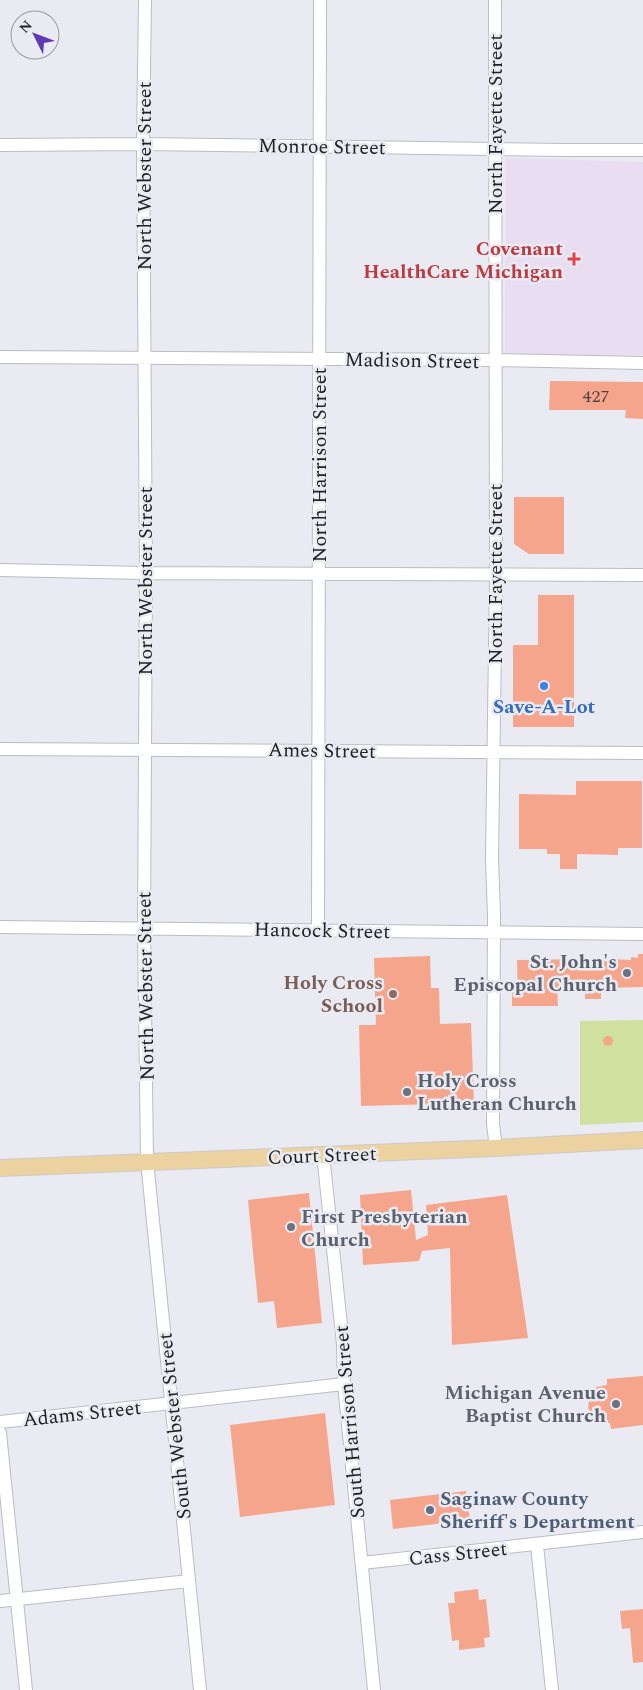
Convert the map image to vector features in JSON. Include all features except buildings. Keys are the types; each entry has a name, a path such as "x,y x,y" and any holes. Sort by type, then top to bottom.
{"main road":[{"name":"Court Street","path":"0,1168 496,1148 643,1140"}],"street":[{"name":"North Webster Street","path":"145,0 143,144 146,573 144,928 147,1161"},
{"name":"North Harrison Street","path":"318,931 320,0"},
{"name":"North Fayette Street","path":"495,0 496,574 493,752 493,1124 496,1148"},
{"name":"Monroe Street","path":"0,144 643,150"},
{"name":"Madison Street","path":"0,357 495,360 643,363"},
{"path":"0,570 146,573 643,575"},
{"name":"Ames Street","path":"0,748 643,753"},
{"name":"Hancock Street","path":"0,927 643,934"},
{"name":"South Harrison Street","path":"323,1154 343,1344 344,1384 374,1690"},
{"name":"South Webster Street","path":"147,1161 200,1690"},
{"name":"Adams Street","path":"0,1422 344,1384"},
{"path":"0,1433 26,1690"},
{"name":"Cass Street","path":"362,1563 643,1532"},
{"path":"537,1545 552,1690"},
{"path":"0,1600 189,1581"}],"shaded area":[{"name":"Covenant HealthCare Michigan","path":"506,158 643,162 643,355 505,355"}],"green space":[{"path":"643,1020 643,1122 580,1125 580,1021"}],"place":[{"name":"Covenant HealthCare Michigan","path":"574,259"},
{"name":"Save-A-Lot","path":"544,686"},
{"name":"St. John's Episcopal Church","path":"627,973"},
{"name":"Holy Cross School","path":"393,994"},
{"name":"Holy Cross Lutheran Church","path":"407,1092"},
{"name":"First Presbyterian Church","path":"291,1227"},
{"name":"Michigan Avenue Baptist Church","path":"616,1404"},
{"name":"Saginaw County Sheriff's Department","path":"430,1510"}]}
